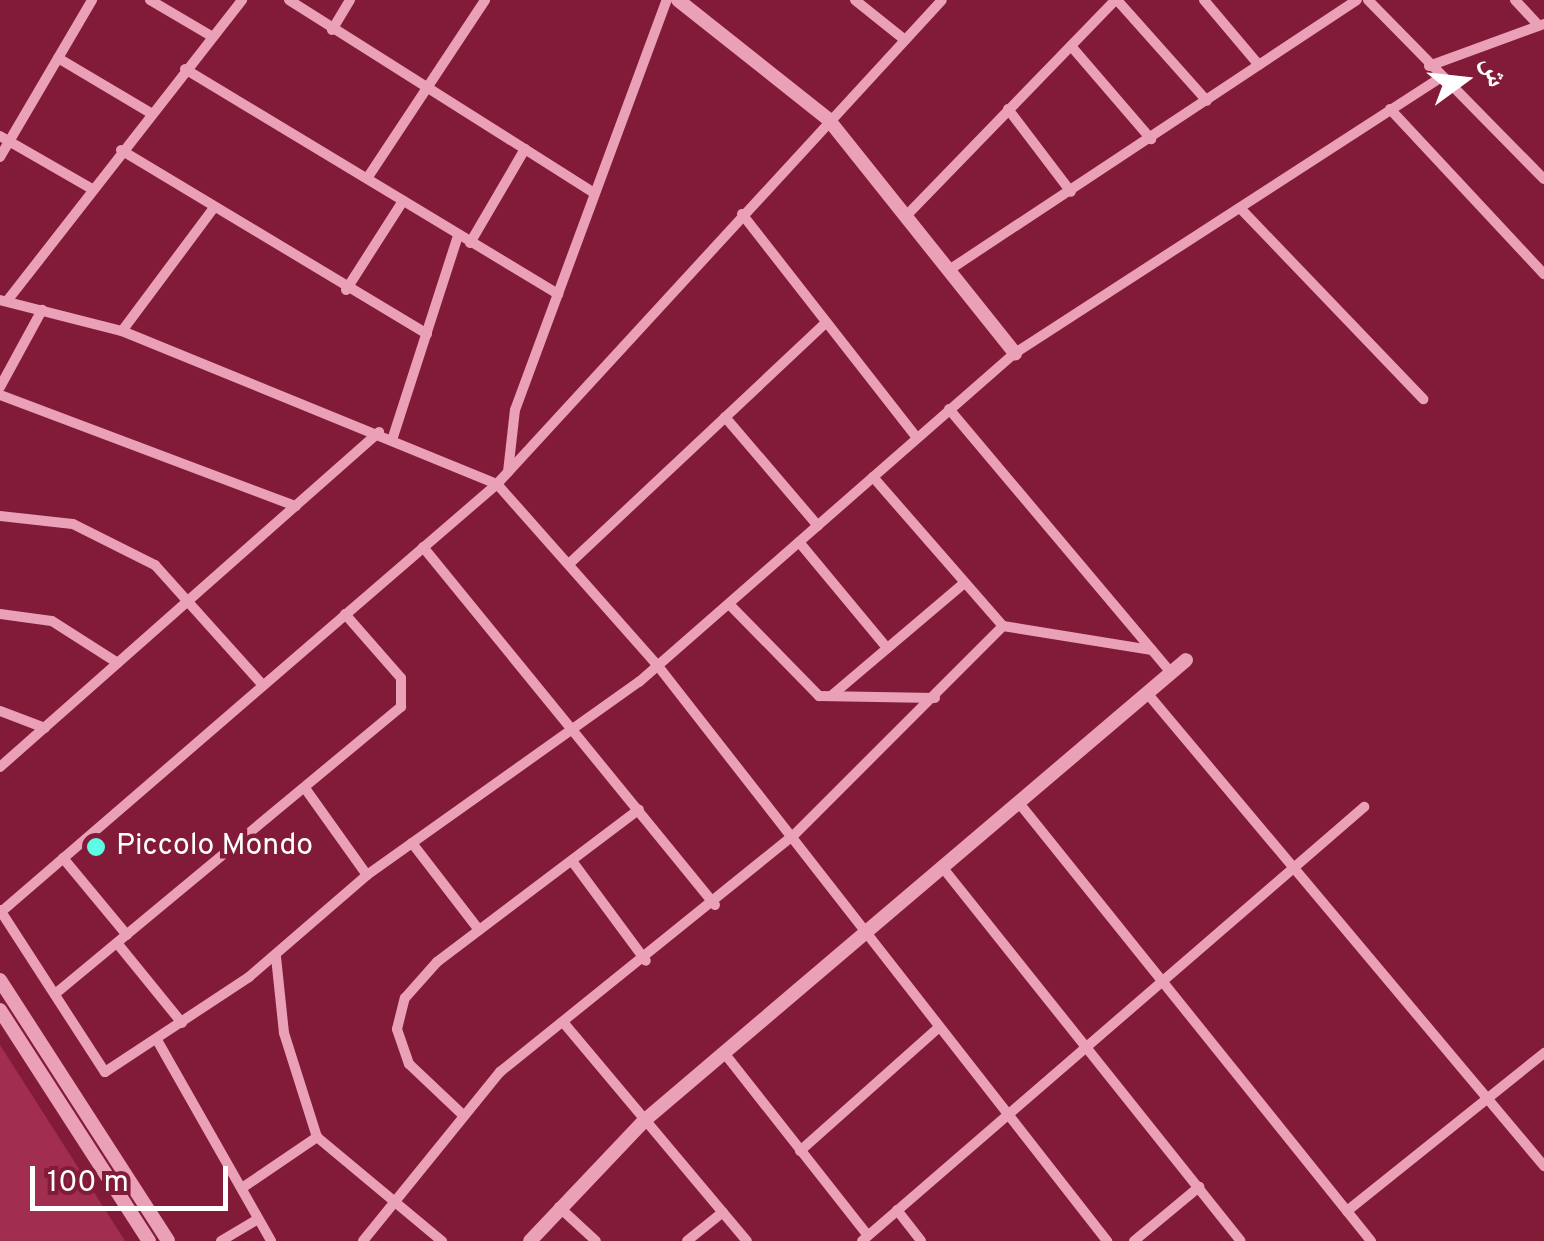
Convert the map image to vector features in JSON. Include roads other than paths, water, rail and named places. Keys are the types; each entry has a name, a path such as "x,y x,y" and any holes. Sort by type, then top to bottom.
{"street":[{"path":"0,158 5,139 92,0"},
{"path":"150,0 212,36"},
{"path":"242,0 149,112 4,301 122,332 394,437 497,484 658,666 1107,1241"},
{"path":"289,0 594,193"},
{"path":"332,30 350,0"},
{"path":"368,178 485,0"},
{"path":"508,472 515,410 667,0"},
{"path":"678,0 828,119 1015,353"},
{"path":"855,0 905,40"},
{"path":"942,0 828,119 497,484 260,683 0,911 105,1072 276,957 367,875 576,729 658,666 1015,353 1440,78"},
{"path":"907,215 1116,0 1208,101"},
{"path":"1204,0 1259,65"},
{"path":"949,270 1358,0"},
{"path":"1368,0 1440,78 1544,179"},
{"path":"1429,66 1542,25 1515,0"},
{"path":"1071,46 1151,139"},
{"path":"58,58 149,112"},
{"path":"185,69 558,294"},
{"path":"1390,109 1544,274"},
{"path":"1008,110 1072,192"},
{"path":"5,139 92,188"},
{"path":"470,243 525,149"},
{"path":"121,150 346,290 427,334"},
{"path":"346,290 403,201"},
{"path":"1240,208 1424,399"},
{"path":"122,332 213,209"},
{"path":"742,214 917,438"},
{"path":"394,437 458,236"},
{"path":"0,387 42,310"},
{"path":"570,563 826,323"},
{"path":"0,395 296,506"},
{"path":"949,409 1171,673"},
{"path":"726,417 818,526"},
{"path":"1,764 379,432"},
{"path":"874,477 1003,626 1152,650"},
{"path":"0,516 74,524 106,536 155,565 191,599 260,683"},
{"path":"799,542 888,648"},
{"path":"423,547 576,729 715,905"},
{"path":"830,697 963,584"},
{"path":"729,604 806,688 830,697 934,698"},
{"path":"0,614 63,626 118,664"},
{"path":"54,994 307,791 405,701 401,678 345,614"},
{"path":"363,1241 500,1072 646,961 793,836 1003,626"},
{"path":"530,1241 645,1120 1186,660"},
{"path":"1147,693 1544,1166"},
{"path":"0,710 45,728"},
{"path":"307,791 367,875"},
{"path":"1019,803 1371,1241"},
{"path":"725,1054 865,1238 1007,1116 1090,1051 1364,807"},
{"path":"463,1115 410,1064 397,1014 415,983 640,809"},
{"path":"412,843 480,930"},
{"path":"63,858 182,1023"},
{"path":"572,861 646,961"},
{"path":"943,868 1241,1241"},
{"path":"276,957 284,1033 317,1137 394,1206 442,1241"},
{"path":"0,980 168,1241"},
{"path":"0,1010 149,1241"},
{"path":"563,1022 746,1241"},
{"path":"800,1151 938,1028"},
{"path":"156,1040 272,1241"},
{"path":"1347,1212 1544,1053"},
{"path":"242,1188 317,1137"},
{"path":"1134,1241 1200,1187"},
{"path":"559,1207 596,1241"},
{"path":"897,1210 921,1241"},
{"path":"687,1241 722,1212"},
{"path":"221,1241 258,1219"}],"place":[{"name":"Piccolo Mondo","path":"96,847"}]}
